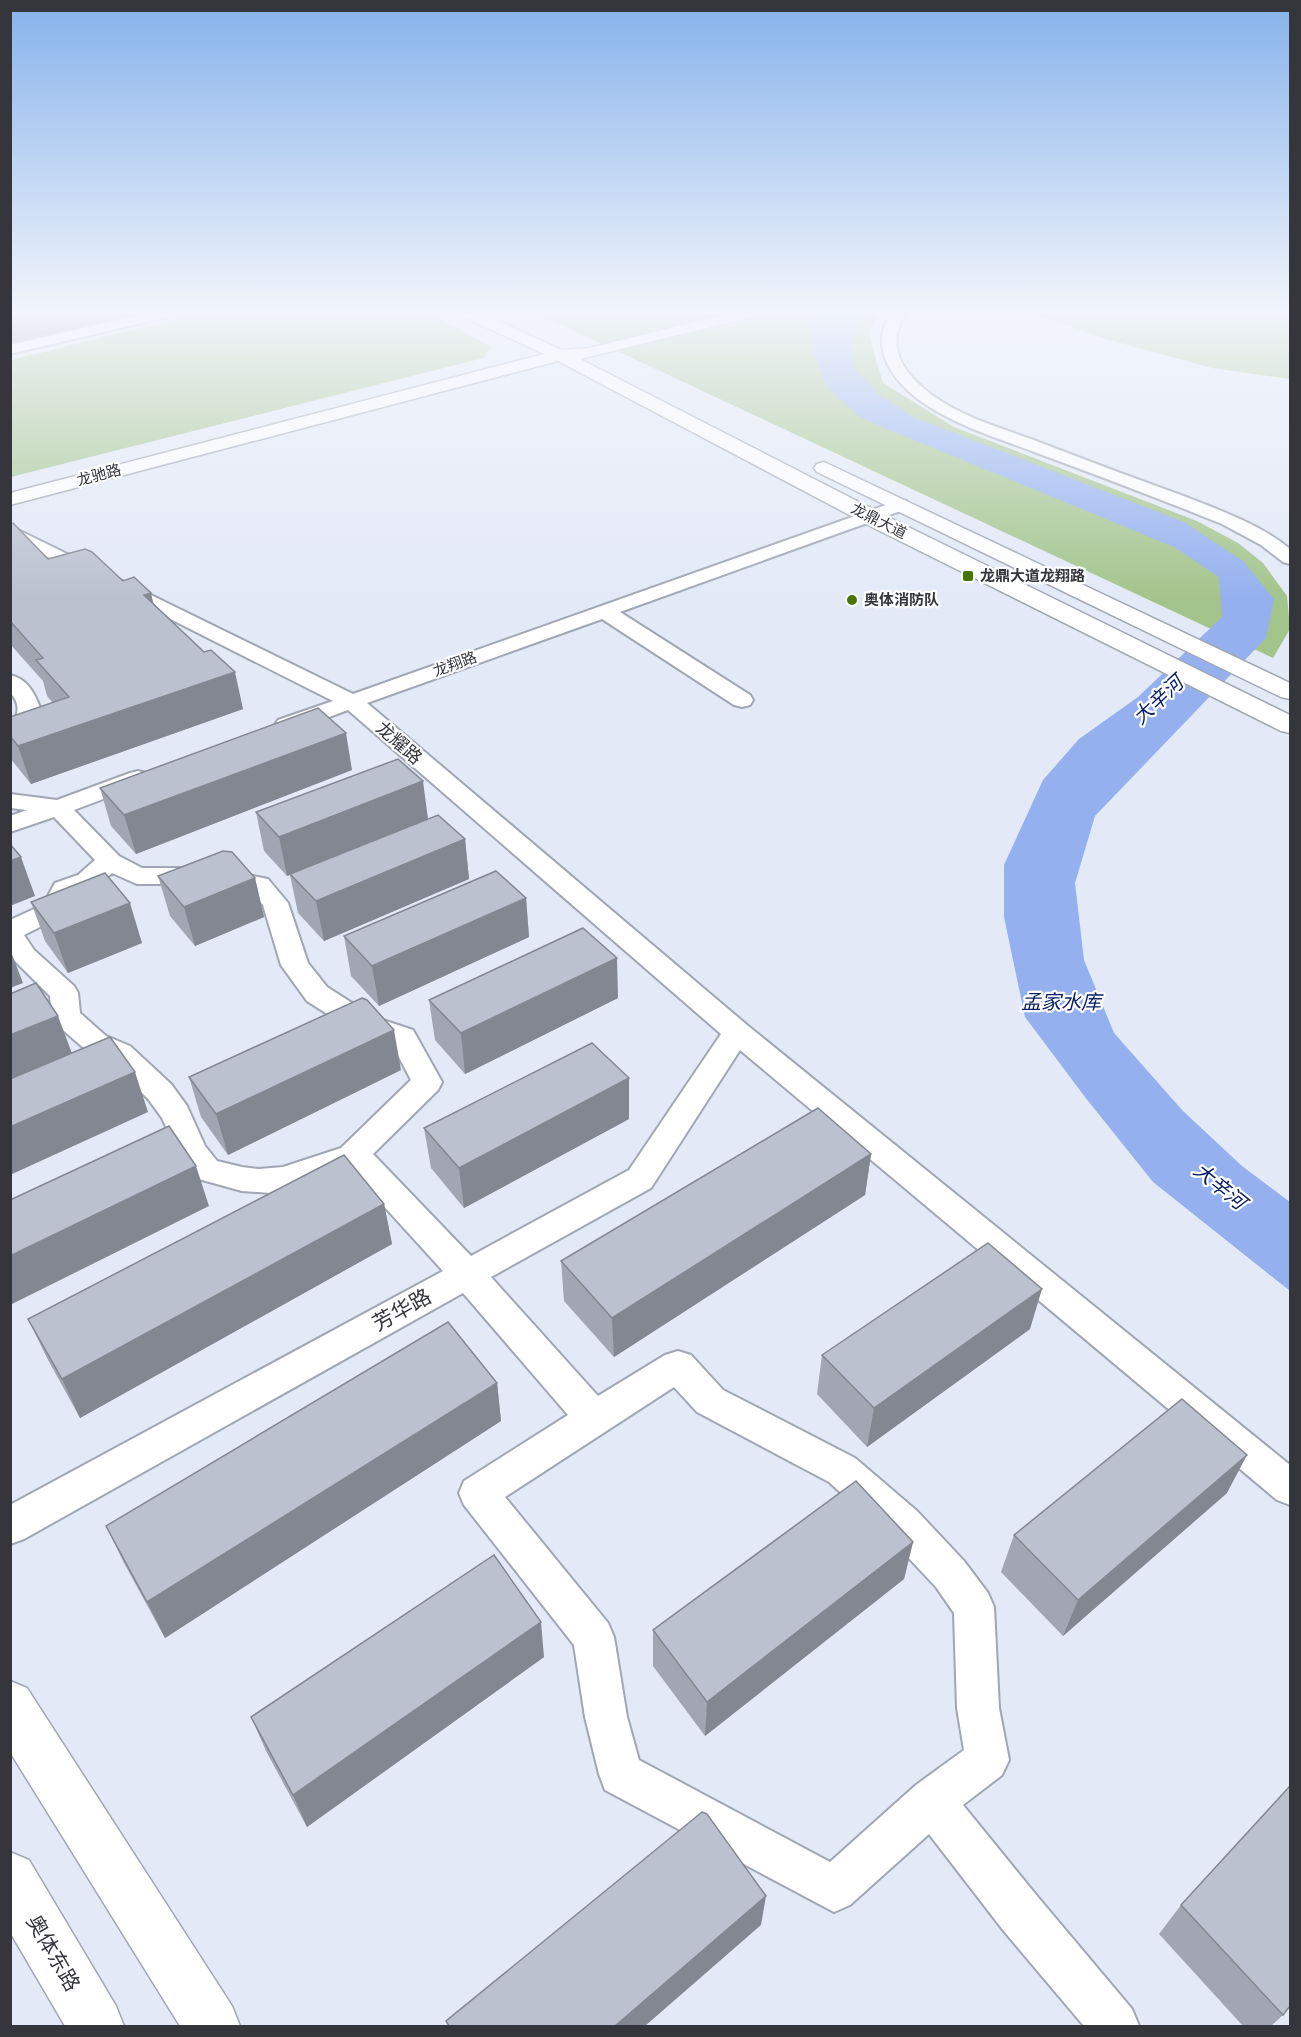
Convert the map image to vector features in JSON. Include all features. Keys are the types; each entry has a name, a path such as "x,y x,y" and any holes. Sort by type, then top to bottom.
{"main road":[{"name":"龙驰路","path":"10,490 326,409"},
{"name":"龙驰路","path":"10,499 340,409"},
{"name":"龙鼎大道","path":"671,409 870,517 1290,725"},
{"path":"704,409 749,431"},
{"name":"龙鼎大道","path":"802,457 1287,690"},
{"path":"10,1705 212,2026"},
{"name":"奥体东路","path":"10,1879 96,2026"}],"street":[{"path":"948,409 996,431 1206,511 1272,541 1290,558"},
{"name":"龙翔路","path":"261,734 900,505"},
{"name":"龙耀路","path":"10,531 351,702 736,1032 1290,1488"},
{"path":"604,611 742,700"},
{"path":"10,681 24,693 30,710 23,730 10,736"},
{"path":"10,825 159,771"},
{"path":"10,801 58,807 110,861 137,876 213,876 259,885 275,903 295,965 317,994 364,1024 403,1037 427,1082 354,1154 311,1174 248,1181 206,1170 192,1151 176,1114 160,1092 120,1053 96,1043 66,1017 64,993 24,956 10,932 53,910 64,889 87,881 110,861"},
{"name":"芳华路","path":"10,1526 640,1179 736,1032"},
{"path":"354,1154 467,1274 594,1418"},
{"path":"678,1366 710,1401 842,1470 903,1524 950,1574 974,1607 978,1708 987,1760 932,1801 834,1889 621,1774 606,1717 594,1637 478,1493 678,1366"},
{"path":"932,1801 1020,1913 1115,2026"}],"green space":[{"path":"11,409 280,409 11,477"},
{"path":"741,409 925,409 954,427 1197,521 1238,543 1263,563 1287,596 1290,629 1273,658"}],"water":[{"name":"孟家水库","path":"851,409 901,409 911,416 1184,522 1243,561 1274,599 1266,638 1095,816 1075,883 1084,960 1114,1033 1183,1111 1242,1166 1290,1202 1290,1291 1153,1182 1085,1097 1025,1017 1004,917 1004,865 1043,780 1079,739 1138,697 1222,617 1219,577 1174,547 863,419"}],"building":[{"path":"13,523 48,559 85,549 92,552 123,581 134,577 151,593 144,595 204,652 211,650 235,672 18,746 10,736 10,717 69,697 36,660 43,658 10,621 10,524"},
{"path":"318,708 346,733 124,815 100,788"},
{"path":"398,759 423,781 279,837 256,812"},
{"path":"438,815 465,839 316,901 290,874"},
{"path":"10,844 21,857 10,861"},
{"path":"223,851 232,852 255,878 184,907 158,876"},
{"path":"496,871 526,898 372,966 344,936"},
{"path":"105,873 130,903 54,933 31,902"},
{"path":"583,928 617,958 461,1033 429,1000"},
{"path":"36,983 58,1016 10,1035 10,994"},
{"path":"362,998 367,1000 394,1030 216,1114 189,1077"},
{"path":"110,1037 135,1072 10,1127 10,1079"},
{"path":"592,1043 629,1078 459,1168 424,1128"},
{"path":"818,1108 871,1154 612,1318 561,1261"},
{"path":"169,1126 196,1166 10,1256 10,1200"},
{"path":"344,1155 384,1204 62,1379 28,1319"},
{"path":"988,1243 1042,1289 874,1408 822,1355"},
{"path":"448,1322 497,1383 147,1602 106,1526"},
{"path":"1182,1399 1247,1455 1078,1600 1014,1535"},
{"path":"856,1481 913,1542 707,1702 653,1630"},
{"path":"494,1555 541,1622 293,1795 251,1717"},
{"path":"1290,1786 1290,2006 1283,2015 1181,1905"},
{"path":"702,1812 707,1814 766,1896 615,2026 449,2026 446,2021"}],"place":[{"name":"龙鼎大道龙翔路","path":"968,576"},
{"name":"奥体消防队","path":"852,600"}],"water label":[{"name":"大辛河","path":"1158,700"},
{"name":"大辛河","path":"1220,1186"}]}
